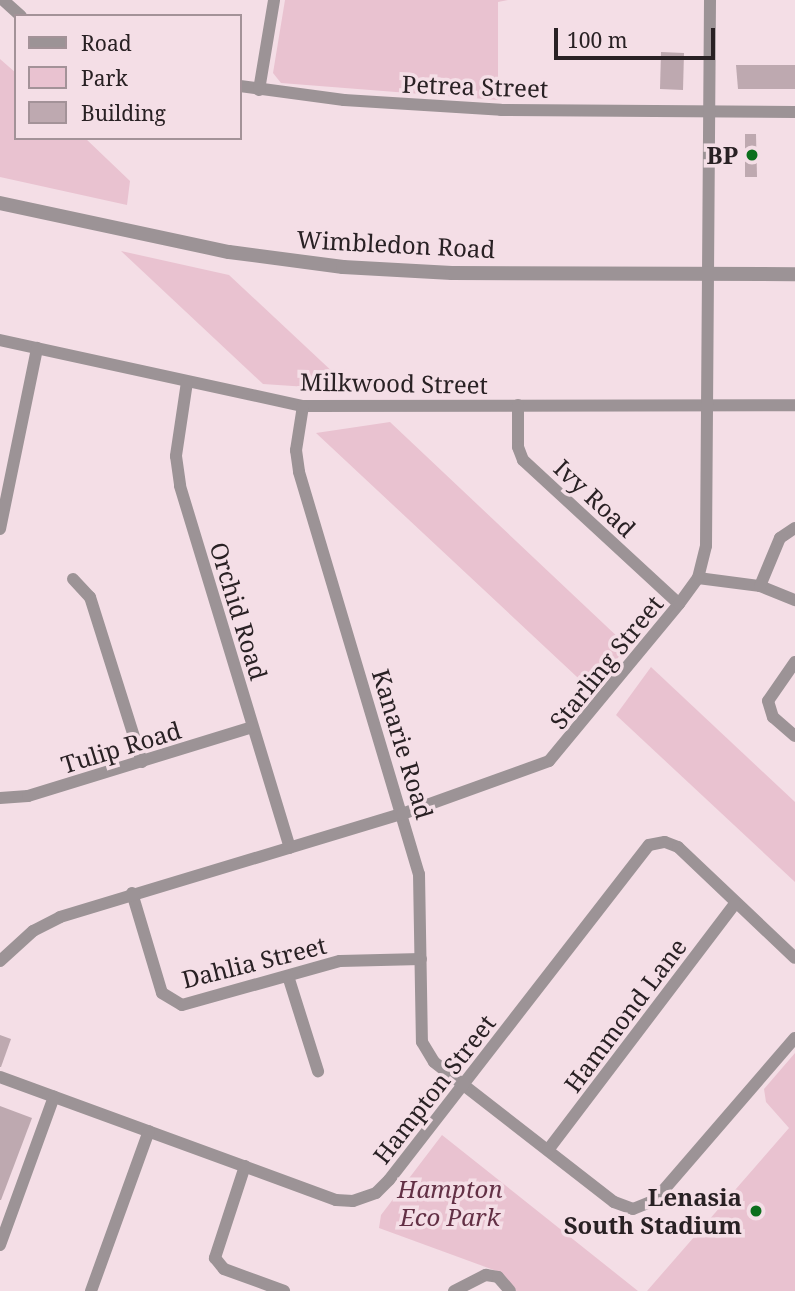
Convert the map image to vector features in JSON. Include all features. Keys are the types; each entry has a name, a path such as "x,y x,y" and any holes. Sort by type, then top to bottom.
{"street":[{"path":"3,0 19,14"},
{"path":"259,90 274,0"},
{"name":"Starling Street","path":"0,961 33,930 60,917 132,893 401,814 549,761 679,604 698,578 706,546 706,404 711,274 710,0"},
{"name":"Petrea Street","path":"242,86 501,110 795,111"},
{"name":"Wimbledon Road","path":"0,203 229,252 316,264 405,272 795,274"},
{"name":"Milkwood Street","path":"0,340 303,406 795,405"},
{"path":"0,529 37,348"},
{"name":"Orchid Road","path":"187,382 176,456 180,486 290,848"},
{"name":"Ivy Road","path":"518,405 518,447 523,460 679,604"},
{"name":"Kanarie Road","path":"303,406 296,450 299,472 419,874 422,1042 434,1062 614,1202 633,1209 648,1205 795,1038"},
{"path":"760,586 780,538 795,528"},
{"path":"698,578 760,586 795,600"},
{"path":"73,579 90,597 142,762"},
{"path":"795,662 768,701 773,717 795,736"},
{"name":"Tulip Road","path":"0,798 28,796 252,727"},
{"name":"Hampton Street","path":"0,1077 336,1200 363,1199 389,1180 649,845 665,842 678,847 735,904 795,958"},
{"name":"Dahlia Street","path":"132,893 162,993 169,1000 193,1004 358,958 421,959"},
{"name":"Hammond Lane","path":"548,1150 735,904"},
{"path":"288,976 318,1071"},
{"path":"0,1245 54,1097"},
{"path":"91,1291 149,1131"},
{"path":"244,1166 215,1258 224,1269 284,1291"},
{"path":"454,1291 486,1275 498,1277 510,1291"}],"green space":[{"path":"285,0 508,0 498,2 498,100 281,83 273,73"},
{"path":"0,59 14,71 14,140 87,140 130,181 127,205 0,177"},
{"path":"121,251 229,275 352,390 263,384"},
{"path":"390,422 622,641 616,649 621,654 592,691 316,433"},
{"path":"651,667 795,802 795,882 616,715"},
{"name":"Lenasia South Stadium","path":"795,1053 795,1291 647,1291 789,1128 766,1102 764,1089"},
{"name":"Hampton Eco Park","path":"442,1135 638,1291 513,1291 502,1273 379,1228 381,1215"}],"building":[{"path":"661,52 684,53 683,90 660,89"},
{"path":"736,65 795,65 795,89 738,89"},
{"path":"745,134 756,134 757,177 745,177"},
{"path":"0,1035 11,1039 1,1067 0,1067"},
{"path":"0,1106 32,1118 1,1200 0,1200"}],"place":[{"name":"BP","path":"752,155"},
{"name":"Lenasia South Stadium","path":"756,1211"}]}
